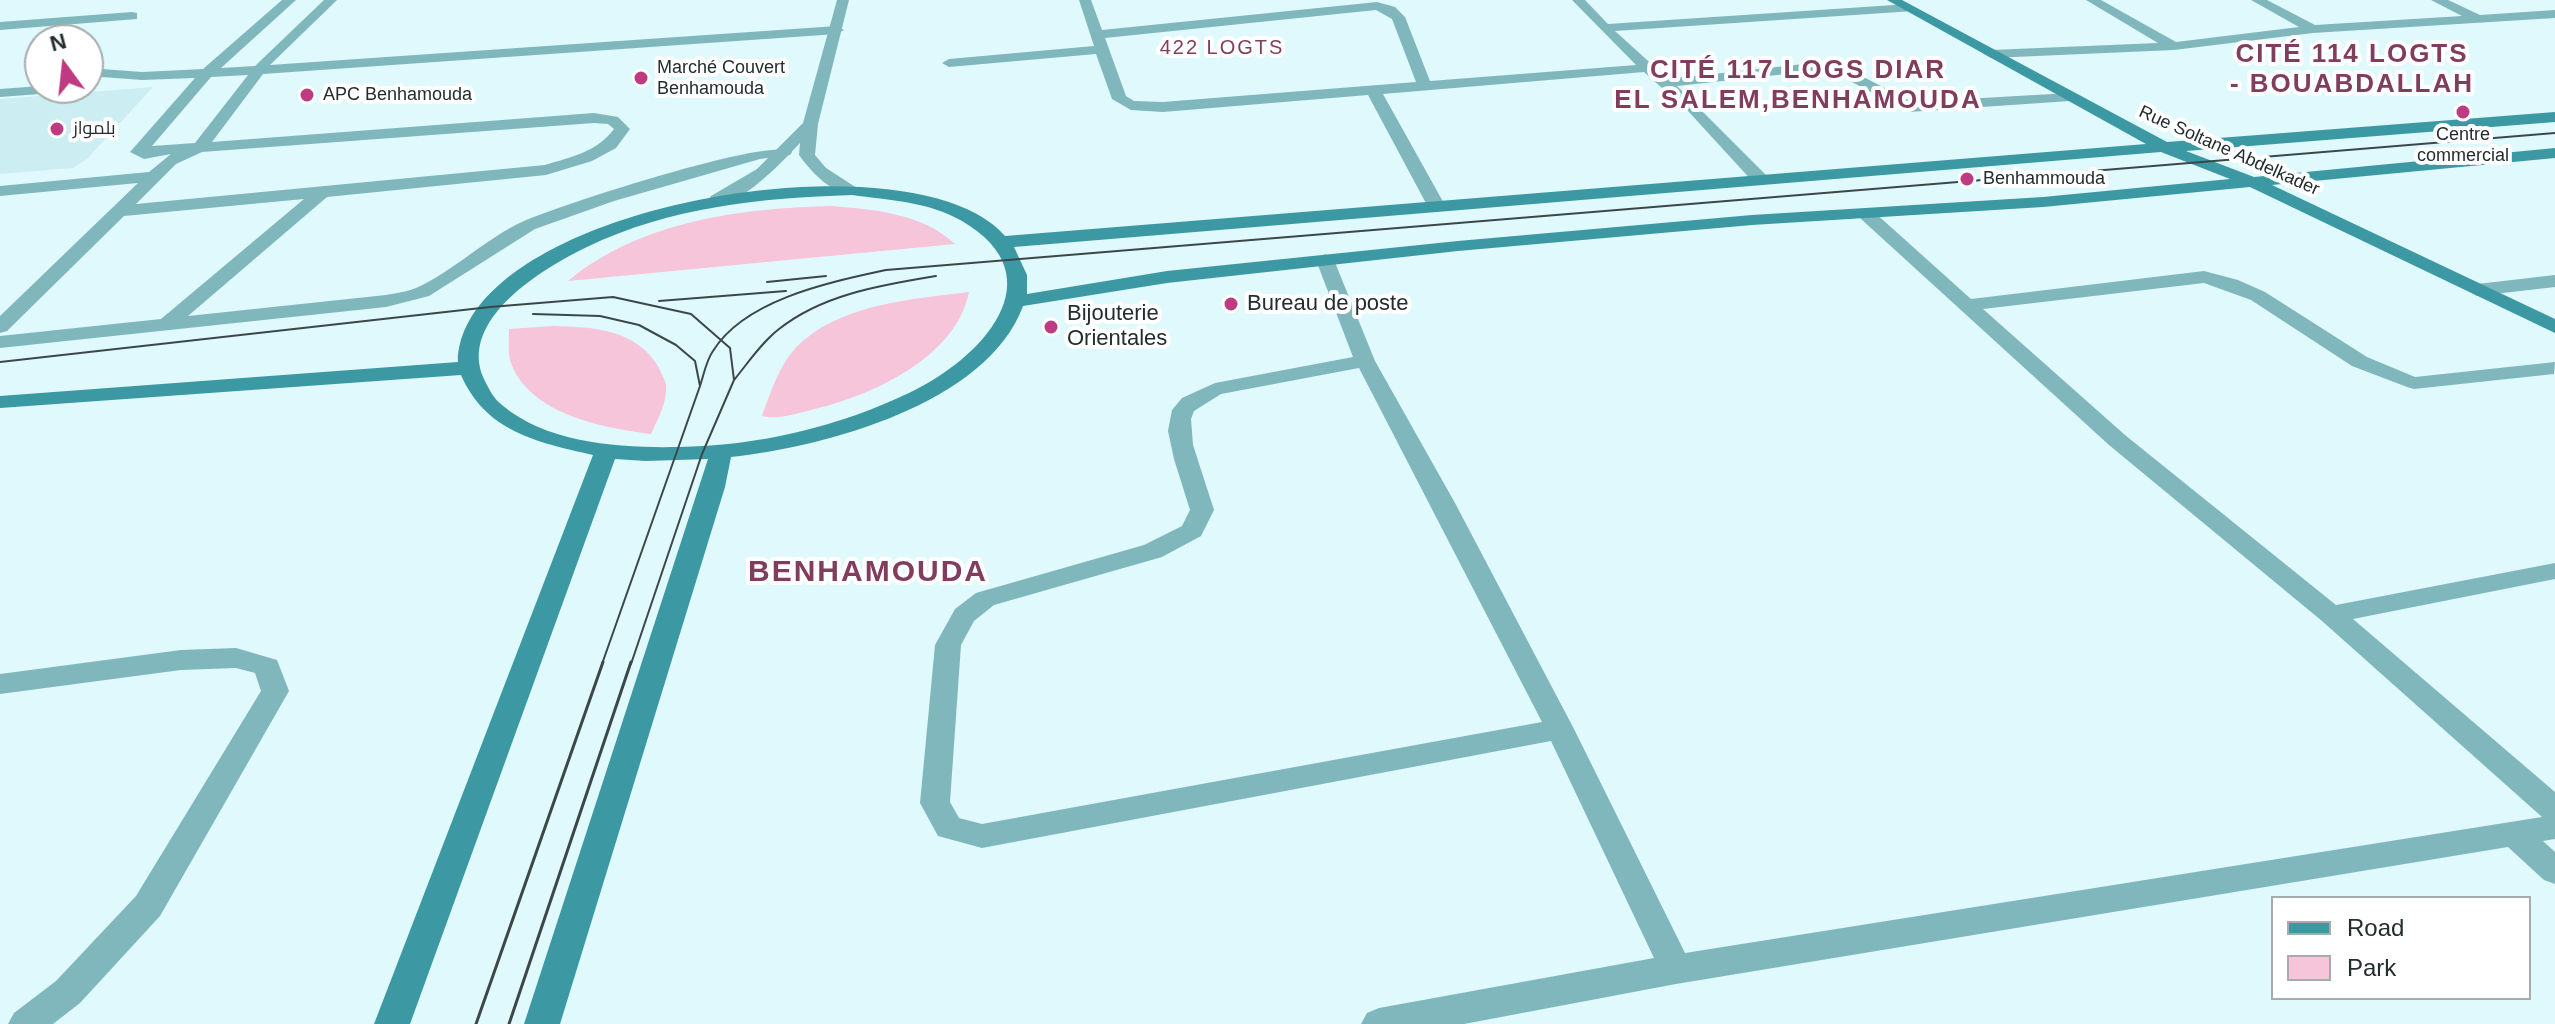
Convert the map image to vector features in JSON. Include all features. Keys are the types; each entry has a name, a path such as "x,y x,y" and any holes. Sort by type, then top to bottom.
{"main road":[{"name":"Rue Soltane Abdelkader","path":"1893,0 2167,149 2252,182 2555,327"},
{"path":"1003,242 2555,117"},
{"path":"1018,301 1126,282 1325,260 1737,222 1867,215 2252,182 2555,153"},
{"path":"852,190 915,199 967,216 1003,242 1017,265 1020,282 1018,301 997,339 954,376 890,410 810,436 721,452 676,455 606,451 535,434 487,405 468,368 470,342 483,317 521,278 562,252 610,230 662,212 717,200 786,191 852,190"},
{"path":"0,402 468,368"},
{"path":"392,1024 606,451"},
{"path":"542,1024 713,487 721,452"}],"street":[{"path":"138,152 207,73 290,0"},
{"path":"0,327 152,177 170,161 200,147 236,97 287,40 331,0"},
{"path":"843,0 810,124 807,155 820,172 852,190"},
{"path":"1085,0 1119,99 1131,105 1163,107 1647,68"},
{"path":"1578,0 1604,28 1667,83 1760,179"},
{"path":"2092,0 2174,46"},
{"path":"2257,0 2313,29"},
{"path":"2437,0 2479,19"},
{"path":"949,63 1377,6 1390,10 1398,17 1424,84"},
{"path":"1604,28 1909,8"},
{"path":"1991,54 2174,46 2313,29 2555,14"},
{"path":"0,26 132,16"},
{"path":"104,82 142,76 837,30"},
{"path":"1667,83 1829,67 1909,107 2070,97"},
{"path":"104,73 142,76"},
{"path":"0,77 24,76"},
{"path":"1372,88 1437,207"},
{"path":"0,93 24,91"},
{"path":"118,211 546,170 586,158 610,145 622,129 613,120 594,118 138,152"},
{"path":"717,200 763,173 810,124"},
{"path":"138,152 170,161"},
{"path":"0,342 386,301 422,292 529,225 608,197 759,154 784,152"},
{"path":"0,191 152,177"},
{"path":"167,324 322,192"},
{"path":"1867,215 2117,440 2331,615 2555,810"},
{"path":"1325,260 1365,361 1443,503 1560,729 1676,969"},
{"path":"1966,305 2204,277 2235,285 2376,369 2401,380 2414,383 2554,368"},
{"path":"2477,290 2555,281"},
{"path":"1365,361 1215,389 1196,398 1182,411 1178,432 1202,510 1192,531 1153,551 985,599 964,615 948,645 935,803 949,827 982,836 1560,729"},
{"path":"2331,615 2555,571"},
{"path":"0,684 181,660 236,658 267,667 275,691 148,906 68,992 26,1024"},
{"path":"1379,1024 1676,969 2555,827"},
{"path":"2513,833 2555,871"}],"shaded area":[{"name":"بلمواز","path":"153,87 87,159 73,168 0,174 0,99 24,97 24,104 104,104 104,91"}],"green space":[{"path":"832,206 913,219 955,244 568,281 596,261 659,231 728,215"},
{"path":"969,292 961,315 947,336 929,355 908,370 884,384 834,404 786,416 762,416 789,356 804,340 822,328 861,310"},
{"path":"553,326 613,333 639,345 650,355 666,386 664,405 651,434 611,428 569,415 532,394 510,360 509,329"}],"tram line":[{"path":"721,340 746,318 767,306 816,287 886,270 2555,133"},
{"path":"767,282 826,276"},
{"path":"734,380 772,335 814,307 874,287 936,276"},
{"path":"659,301 786,291"},
{"path":"0,362 490,307 613,297 691,314 721,340"},
{"path":"533,314 600,316 639,325 676,345 695,361 700,386"},
{"path":"700,386 707,363 721,340"},
{"path":"721,340 730,348 734,380"},
{"path":"631,664 702,454 734,380"},
{"path":"602,664 700,386"},
{"path":"476,1024 603,662"},
{"path":"509,1024 631,662"}],"place":[{"name":"Marché Couvert Benhamouda","path":"641,78"},
{"name":"APC Benhamouda","path":"307,95"},
{"name":"Centre commercial","path":"2463,112"},
{"name":"بلمواز","path":"57,129"},
{"name":"Benhammouda","path":"1967,179"},
{"name":"Bureau de poste","path":"1231,304"},
{"name":"Bijouterie Orientales","path":"1051,327"}],"district":[{"name":"422 LOGTS","path":"1222,48"},
{"name":"CITÉ 114 LOGTS - BOUABDALLAH","path":"2352,70"},
{"name":"CITÉ 117 LOGS DIAR EL SALEM,BENHAMOUDA","path":"1798,86"},
{"name":"BENHAMOUDA","path":"868,573"}]}
